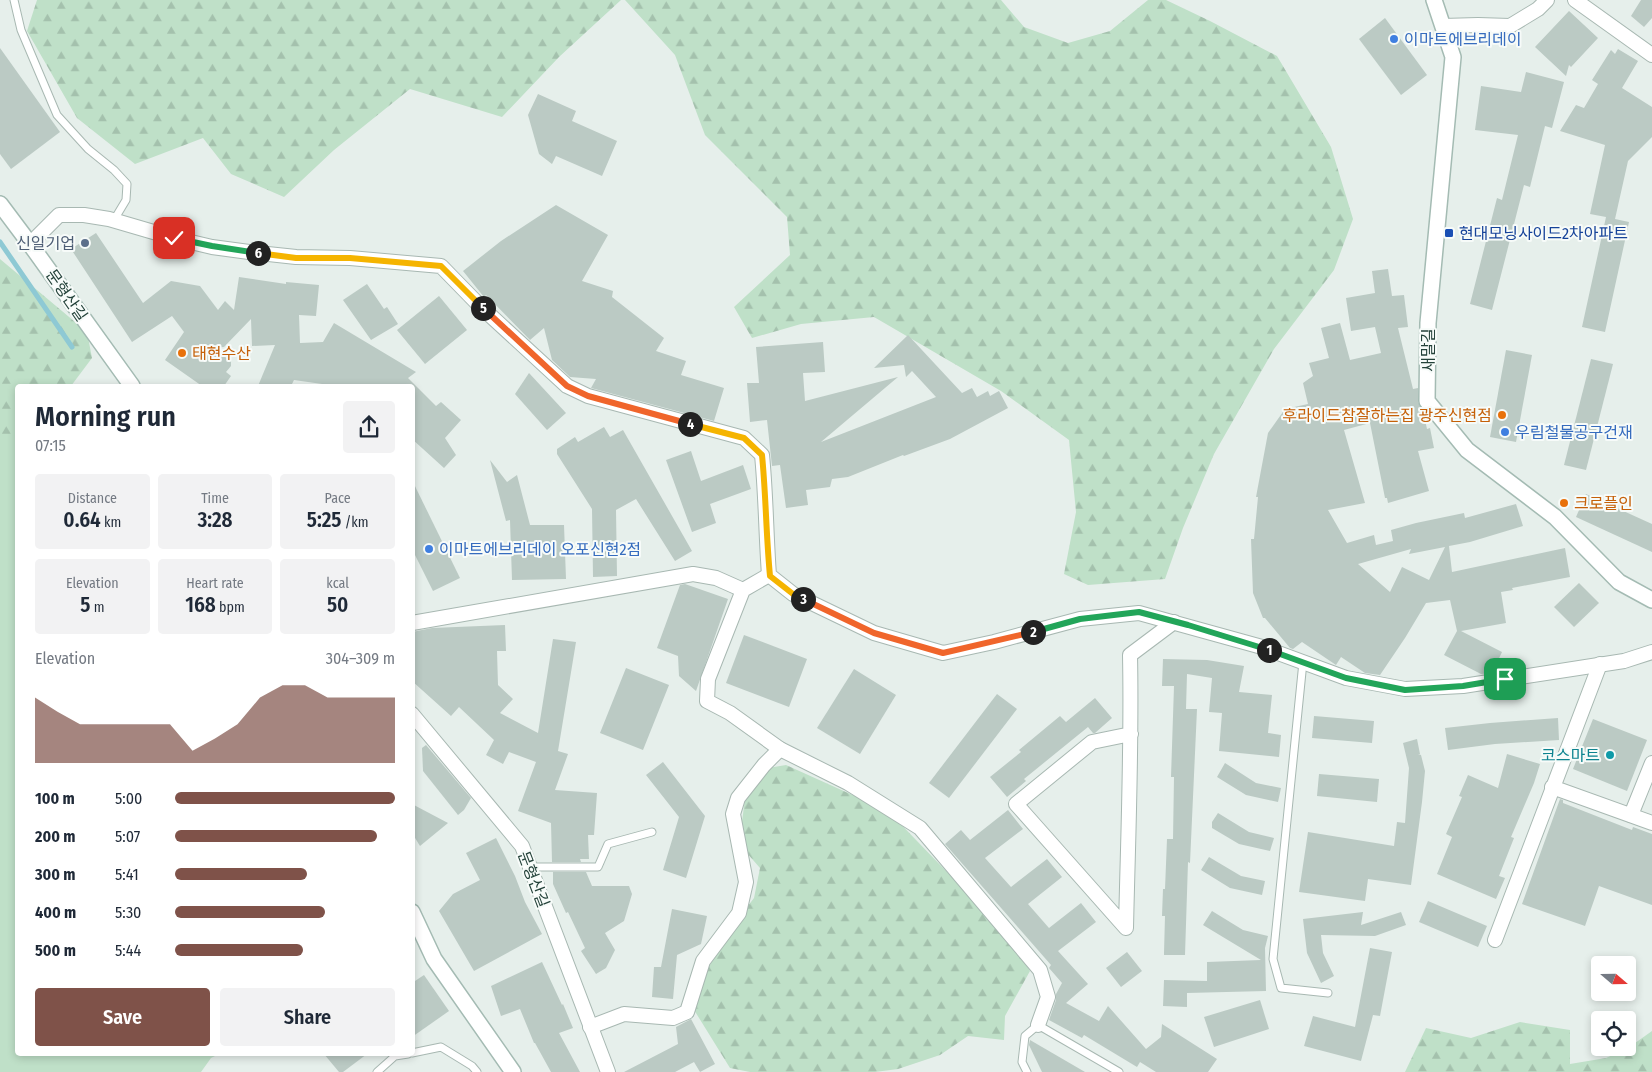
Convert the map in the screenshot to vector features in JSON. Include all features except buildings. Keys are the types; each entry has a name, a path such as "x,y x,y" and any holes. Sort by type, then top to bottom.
{"street":[{"name":"새말길","path":"1434,0 1453,57 1428,323 1428,401 1467,450 1555,517 1620,582 1652,600"},
{"path":"1443,26 1510,26 1538,9 1547,0"},
{"path":"1575,0 1652,55"},
{"name":"문형산길","path":"0,204 131,384"},
{"path":"30,244 59,215 84,215 114,220 183,240 249,252 296,258 376,260 441,266 479,305 567,386 588,396 744,438 762,455 770,576 793,594 874,633 943,653 994,642 1080,619 1139,612 1262,647 1346,678 1405,690 1463,686 1624,661 1652,652"},
{"path":"415,622 693,574 716,578 743,590"},
{"path":"770,576 743,590 708,679 707,701 730,713 780,749 848,783 920,828 1040,970 1048,997 1038,1025"},
{"path":"1131,734 1092,742 1016,804 1126,928 1131,734 1130,654 1174,622"},
{"path":"1495,940 1600,664"},
{"name":"문형산길","path":"415,718 522,846 608,1072"},
{"path":"590,1027 624,1014 673,1018 687,1012 703,961 738,913 746,882 733,814 738,798 764,765 780,749"},
{"path":"1631,815 1652,763"},
{"path":"1552,787 1652,823"},
{"path":"415,918 434,959 513,1072"}],"lane":[{"path":"14,0 21,30 57,115 88,149 114,170 127,184 126,200 114,220"},
{"path":"1303,662 1273,960 1281,988 1328,993"},
{"path":"529,867 598,867 608,844 652,832"},
{"path":"1027,1072 1022,1062 1025,1036 1038,1025 1119,1072"},
{"path":"415,1052 441,1047 472,1066 477,1072"},
{"path":"377,1072 395,1056"}],"green space":[{"path":"37,0 621,0 559,57 502,117 410,89 334,150 284,197 231,174 203,138 135,164 77,118 27,31"},
{"path":"625,0 1001,0 1024,27 1068,43 1110,31 1148,0 1166,0 1277,56 1331,147 1353,219 1334,270 1274,349 1214,454 1183,528 1165,579 1088,585 1064,574 1076,512 1069,440 1001,391 874,317 801,324 752,338 734,307 790,255 787,217 705,135 675,55"},
{"path":"0,259 87,332 92,358 72,384 15,384 15,444 0,436"},
{"path":"0,435 15,439 15,1056 215,1056 211,1058 201,1072 0,1072"},
{"path":"786,765 888,811 1006,933 1030,971 1005,1016 1004,1040 968,1036 940,1055 898,1069 875,1072 750,1072 730,1068 691,1005 707,970 732,927 754,898 760,868 739,844 747,784 762,769"},
{"path":"1520,1022 1570,1030 1570,1064 1610,1056 1636,1056 1636,1042 1652,1031 1652,1072 1405,1072 1426,1028 1471,1038"}],"waterway":[{"path":"0,242 72,347"}],"place":[{"name":"이마트에브리데이","path":"1394,39"},
{"name":"현대모닝사이드2차아파트","path":"1449,233"},
{"name":"신일기업","path":"85,243"},
{"name":"태현수산","path":"182,353"},
{"name":"후라이드참잘하는집 광주신현점","path":"1502,415"},
{"name":"우림철물공구건재","path":"1505,432"},
{"name":"크로플인","path":"1564,503"},
{"name":"이마트에브리데이 오포신현2점","path":"429,549"},
{"name":"코스마트","path":"1610,755"}],"route":[{"path":"174,238 212,246 296,258 350,258 441,266 479,305 567,386 588,396 744,438 762,455 770,576 793,594 874,633 943,653 994,642 1080,619 1139,612 1262,647 1346,678 1405,690 1463,686 1505,679"}]}
